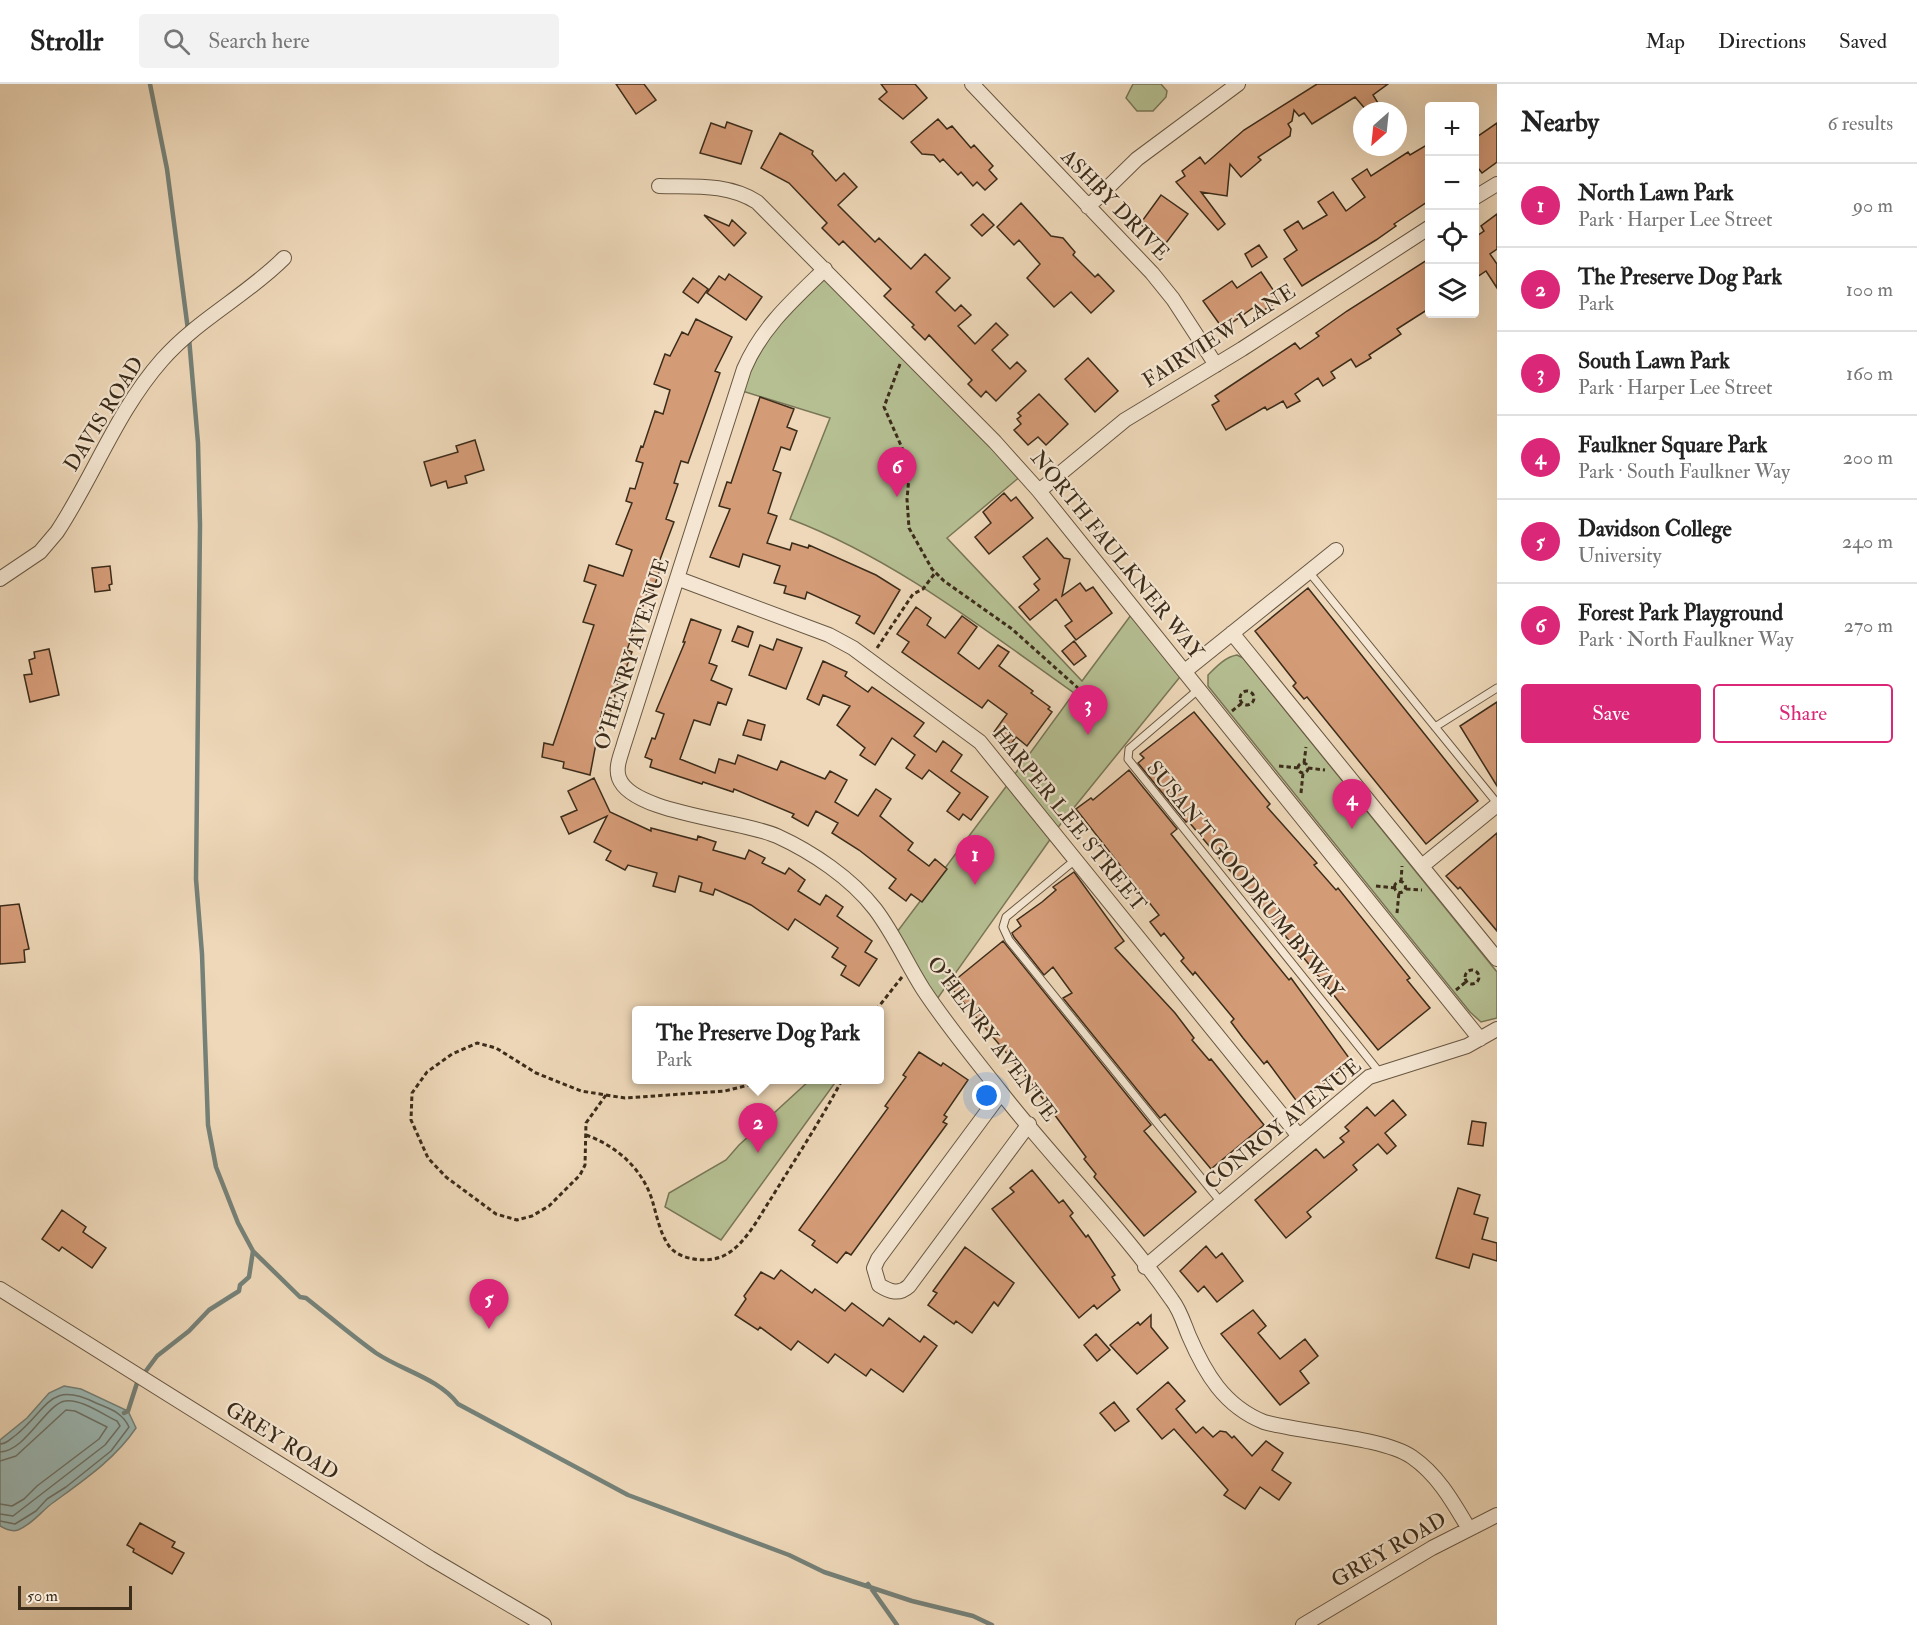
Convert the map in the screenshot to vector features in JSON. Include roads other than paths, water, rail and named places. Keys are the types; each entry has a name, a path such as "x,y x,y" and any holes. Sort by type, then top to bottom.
{"street":[{"name":"ASHBY DRIVE","path":"972,84 1173,299 1216,365"},
{"path":"1088,207 1137,159 1238,84"},
{"path":"1479,195 1497,184"},
{"name":"NORTH FAULKNER WAY","path":"659,186 721,187 744,193 773,214 995,442 1039,491 1480,1039"},
{"name":"FAIRVIEW LANE","path":"1039,491 1125,420 1216,365 1425,230"},
{"name":"DAVIS ROAD","path":"0,579 40,552 57,532 142,385 162,360 195,327 267,275 284,258"},
{"name":"O'HENRY AVENUE","path":"825,268 773,319 752,351 617,766 619,779 628,790 645,801 693,816 748,826 776,835 841,876 872,905 924,990 1001,1093 1029,1124 1173,1301 1213,1383 1237,1407 1252,1417 1281,1427 1382,1445 1410,1455 1432,1473 1469,1529"},
{"path":"1185,671 1336,550"},
{"name":"HARPER LEE STREET","path":"679,579 829,635 870,660 980,741 1298,1135"},
{"path":"1232,633 1497,959"},
{"path":"1422,866 1497,804"},
{"name":"CONROY AVENUE","path":"1145,1267 1355,1087 1380,1073 1459,1049 1497,1029"},
{"path":"1001,1093 878,1259 874,1268 879,1285 895,1293 903,1292 909,1286 1029,1124"},
{"name":"GREY ROAD","path":"0,1289 430,1558 544,1625"},
{"name":"GREY ROAD","path":"1303,1625 1497,1515"}],"lane":[{"path":"1309,572 1497,804"},
{"path":"1435,727 1497,688"},
{"name":"SUSAN T GOODRUM BYWAY","path":"1199,689 1129,749 1128,759 1380,1073"},
{"path":"1075,860 1006,917 1004,927 1009,940 1220,1201"}],"water":[{"path":"64,1386 81,1389 128,1411 136,1428 109,1459 28,1524 16,1531 6,1529 0,1526 0,1440 27,1418 49,1393"}],"waterway":[{"path":"150,84 167,169 188,330"},
{"path":"189,338 198,443 200,525 196,879 202,954 208,1125 216,1167 238,1223 253,1251 300,1297 306,1298 376,1353 430,1381 450,1395 458,1404 628,1495 789,1555 824,1572 912,1601 973,1616 992,1625"},
{"path":"124,1413 128,1411 137,1383 157,1356 189,1331 209,1310 239,1291 240,1285 249,1277 253,1251"},
{"path":"868,1584 897,1625"}],"place":[{"name":"Forest Park Playground","path":"897,497"},
{"name":"South Lawn Park","path":"1088,735"},
{"name":"Faulkner Square Park","path":"1352,829"},
{"name":"North Lawn Park","path":"975,885"},
{"name":"The Preserve Dog Park","path":"758,1153"},
{"name":"Davidson College","path":"489,1329"}]}
